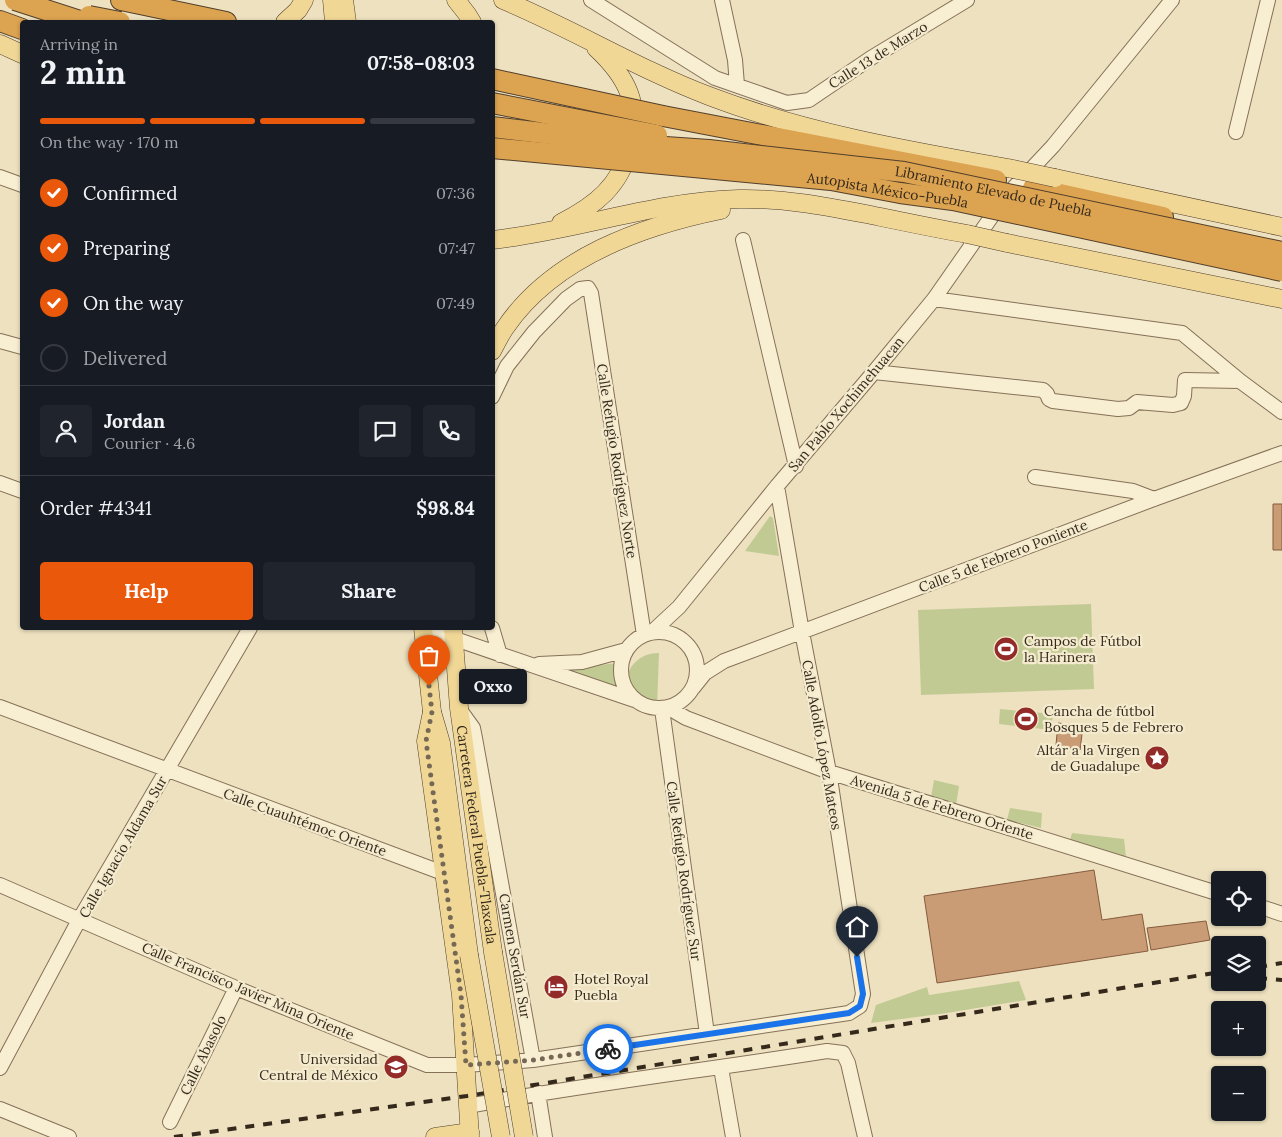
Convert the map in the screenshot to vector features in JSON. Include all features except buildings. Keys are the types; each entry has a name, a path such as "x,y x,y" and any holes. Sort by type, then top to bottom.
{"highway":[{"path":"8,0 86,19"},
{"path":"15,0 86,19"},
{"path":"122,0 217,20"},
{"path":"0,21 20,28"},
{"path":"0,35 20,41"},
{"name":"Autopista México-Puebla","path":"495,80 1001,188 1033,188 1282,243"},
{"name":"Autopista México-Puebla","path":"495,104 662,136 986,212 1282,278"},
{"name":"Libramiento Elevado de Puebla","path":"495,127 642,145 710,150 904,172 1282,252"},
{"name":"Libramiento Elevado de Puebla","path":"495,148 831,180 900,193 953,200 1282,271"}],"main road":[{"path":"112,20 116,0"},
{"path":"287,20 298,10 304,0"},
{"path":"332,0 334,20"},
{"path":"344,0 347,20"},
{"path":"456,0 471,20"},
{"path":"503,0 539,15 708,96 750,110 833,134 1055,178 1282,227"},
{"path":"539,233 571,218 608,189 618,178 623,168 633,136 634,114 632,98 624,81 601,53 586,39"},
{"path":"0,44 20,53"},
{"path":"495,240 539,233 673,205 739,199 783,201 821,206 967,234 1282,299"},
{"path":"495,346 504,328 526,303 554,278 587,256 625,238 669,222 726,209 783,201"},
{"name":"Carretera Federal Puebla-Tlaxcala","path":"423,630 432,712 440,744 469,955 501,1137"},
{"name":"Carretera Federal Puebla-Tlaxcala","path":"453,632 459,708 493,952 524,1137"},
{"path":"432,712 426,741 461,995 468,1106 472,1135 435,1137"}],"street":[{"path":"591,0 715,78 737,85 736,60 722,0"},
{"name":"Calle 13 de Marzo","path":"737,85 787,103 809,100 871,58 967,0"},
{"name":"San Pablo Xochimehuacan","path":"648,634 679,607 777,486 796,466 934,299 1001,188 1053,146 1172,0"},
{"path":"1236,132 1268,0"},
{"path":"708,96 715,78"},
{"path":"0,177 20,184"},
{"path":"743,240 796,466"},
{"name":"Calle Refugio Rodríguez Norte","path":"495,391 507,366 534,332 566,299 580,289 588,288 591,293 648,634"},
{"path":"934,299 1182,333 1240,381 1282,412"},
{"path":"0,341 20,346"},
{"path":"874,372 1043,390 1049,399 1054,401 1118,409 1129,408 1137,402 1173,405 1181,403 1184,396 1185,380 1240,381"},
{"name":"Calle 5 de Febrero Poniente","path":"694,688 705,674 724,662 1154,499 1282,453"},
{"path":"1035,477 1134,491 1154,499"},
{"path":"0,483 20,490"},
{"name":"Calle Adolfo López Mateos","path":"777,486 802,632 829,772 863,994 860,1006"},
{"path":"679,607 676,626 679,637"},
{"name":"Calle Ignacio Aldama Sur","path":"0,1068 79,920 249,630"},
{"path":"438,630 453,632 500,655 634,700 647,707 665,708 682,702 694,688 698,669 692,650"},
{"path":"493,630 500,655"},
{"path":"634,700 625,688 621,676 621,665 626,650 634,642 648,634 663,632 679,637 692,650 710,659 724,662"},
{"path":"529,665 582,662 626,650"},
{"name":"Calle Cuauhtémoc Oriente","path":"0,707 443,873"},
{"name":"Carmen Serdán Sur","path":"459,708 473,728 533,1060"},
{"name":"Avenida 5 de Febrero Oriente","path":"665,708 686,718 829,772 1211,891"},
{"name":"Calle Refugio Rodríguez Sur","path":"665,708 707,1034"},
{"name":"Calle Francisco Javier Mina Oriente","path":"0,885 236,988 418,1061 438,1066 533,1060 849,1013 860,1006"},
{"path":"1266,909 1282,914"},
{"name":"Calle Abasolo","path":"170,1122 236,988"},
{"path":"468,1106 538,1093 721,1068 827,1051 843,1052 848,1062 865,1137"},
{"path":"721,1068 733,1137"},
{"path":"538,1093 545,1137"},
{"path":"0,1109 69,1137"}],"green space":[{"path":"770,516 773,518 779,556 745,551"},
{"name":"Campos de Fútbol la Harinera","path":"1091,604 1094,689 921,695 918,610"},
{"path":"659,653 657,707 639,700 625,685 628,672 640,658"},
{"path":"619,663 615,692 567,675 568,668"},
{"name":"Cancha de fútbol Bosques 5 de Febrero","path":"1000,709 1053,714 1051,730 999,724"},
{"path":"934,780 959,786 956,805 931,797"},
{"path":"1010,808 1042,813 1041,828 1007,820"},
{"path":"1072,833 1124,839 1126,857 1070,840"},
{"path":"1019,981 1026,1000 871,1023 876,1005 927,987 929,995"}],"railway":[{"path":"1266,966 1282,963"},
{"path":"174,1137 467,1096 1211,973"},
{"path":"1266,979 1282,980"}],"way so far":[{"path":"429,686 432,712 426,741 461,995 466,1065 533,1060 608,1049"}],"place":[{"name":"Campos de Fútbol la Harinera","path":"1006,649"},
{"name":"Oxxo","path":"429,686"},
{"name":"Cancha de fútbol Bosques 5 de Febrero","path":"1026,719"},
{"name":"Altár a la Virgen de Guadalupe","path":"1157,758"},
{"name":"Hotel Royal Puebla","path":"556,987"},
{"name":"Universidad Central de México","path":"396,1067"}],"route":[{"path":"608,1049 849,1013 860,1006 863,994 857,957"}]}
